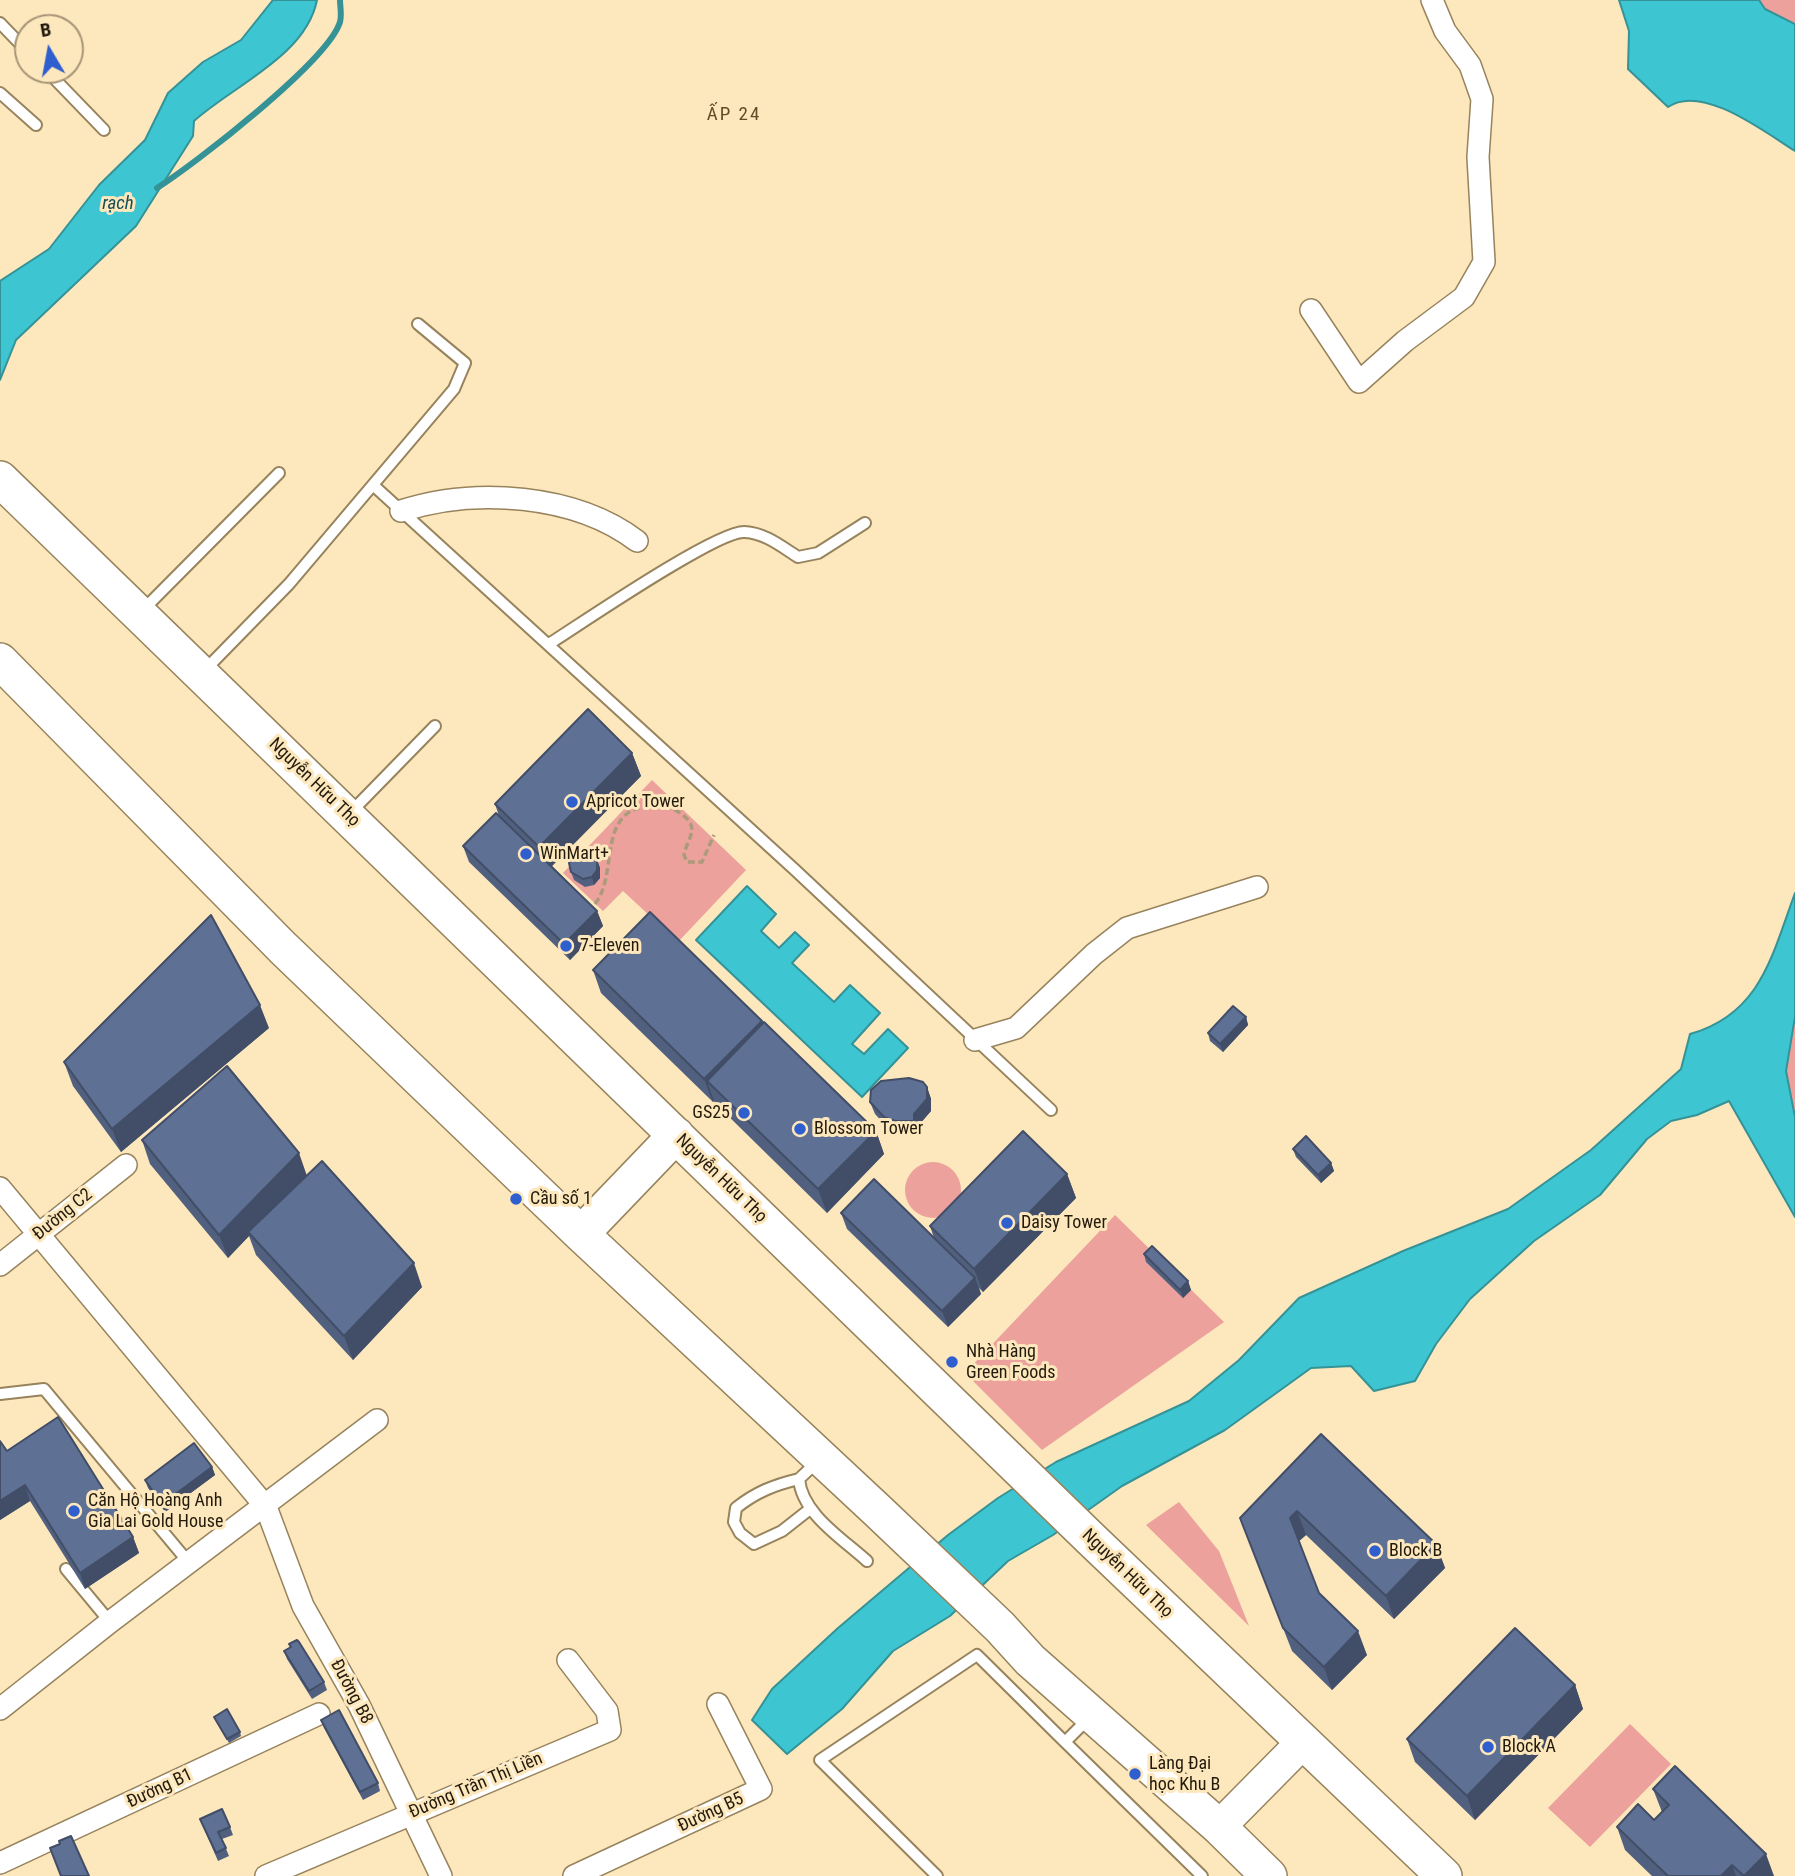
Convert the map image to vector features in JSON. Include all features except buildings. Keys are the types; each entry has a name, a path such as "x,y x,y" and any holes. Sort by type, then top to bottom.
{"main road":[{"name":"Nguyễn Hữu Thọ","path":"0,479 1091,1539 1444,1876"},
{"path":"0,661 283,948 582,1234 810,1468 879,1512 1030,1660 1219,1826 1269,1876"},
{"path":"582,1234 676,1135"},
{"path":"1219,1826 1302,1743"}],"street":[{"path":"1311,310 1359,382 1405,341 1464,297 1484,262 1478,157 1482,99 1470,65 1445,31 1432,0"},
{"path":"401,510 468,500 527,498 578,510 618,526 637,541"},
{"path":"975,1040 1016,1028 1094,954 1127,928 1257,887"},
{"name":"Đường C2","path":"0,1265 125,1164"},
{"name":"Đường B8","path":"0,1188 266,1507 303,1606 359,1705 441,1876"},
{"path":"0,1709 110,1622 266,1507 377,1420"},
{"name":"Đường Trần Thị Liền","path":"266,1876 411,1812 610,1730 607,1712 568,1660"},
{"name":"Đường B5","path":"574,1876 761,1790 718,1704"},
{"name":"Đường B1","path":"5,1867 319,1714"}],"lane":[{"path":"0,23 14,38"},
{"path":"60,84 104,130"},
{"path":"0,93 36,125"},
{"path":"201,674 289,583 373,485 401,447 441,408 465,367 459,355 418,324"},
{"path":"139,614 279,473"},
{"path":"373,485 549,644 1051,1110"},
{"path":"549,644 673,565 743,531 763,536 798,557 818,553 865,523"},
{"path":"348,815 370,789 435,726"},
{"path":"0,1394 44,1389 190,1564"},
{"path":"810,1468 754,1493 736,1508 734,1522 754,1544 782,1531 810,1509"},
{"path":"810,1468 800,1495 810,1509 867,1561"},
{"path":"66,1569 110,1622"},
{"path":"937,1876 820,1760 977,1655 1202,1876"},
{"path":"1065,1742 1091,1716"}],"path":[{"path":"595,904 606,888 614,831 632,811 655,805 685,816 694,832 684,855 687,862 693,864 702,862 714,835"}],"shaded area":[{"path":"1759,0 1795,0 1795,24 1765,9"},
{"path":"652,780 746,870 678,942 623,891 603,911 563,873"},
{"path":"1795,1017 1795,1117 1785,1071"},
{"path":"933,1162 953,1170 961,1190 953,1210 933,1218 913,1210 905,1190 913,1170"},
{"path":"1115,1215 1224,1322 1042,1450 965,1373"},
{"path":"1179,1502 1219,1551 1249,1626 1146,1525"},
{"path":"1630,1724 1671,1764 1590,1847 1548,1808"}],"water":[{"name":"rạch","path":"273,0 317,0 310,20 284,53 194,121 193,136 136,226 16,340 0,380 0,281 49,249 99,185 145,140 168,93 203,62 241,40"},
{"path":"1619,0 1759,0 1765,9 1795,24 1795,151 1751,123 1715,106 1698,101 1682,101 1668,107 1628,69 1629,31"},
{"path":"747,886 776,914 761,931 779,948 795,932 809,945 792,963 834,1002 850,985 880,1013 852,1044 864,1054 888,1029 908,1048 862,1097 696,940"},
{"path":"1795,893 1795,1017 1786,1071 1795,1117 1795,1217 1729,1101 1697,1115 1671,1121 1647,1139 1600,1195 1534,1241 1470,1299 1436,1344 1415,1381 1374,1391 1351,1366 1311,1368 1225,1430 1122,1486 1053,1535 1008,1561 950,1616 893,1651 842,1709 787,1754 752,1720 772,1689 838,1628 948,1535 998,1498 1056,1462 1189,1401 1239,1360 1299,1298 1403,1251 1508,1209 1591,1150 1681,1069 1690,1034 1714,1025 1748,997 1770,960"}],"waterway":[{"path":"157,188 258,111 312,61 340,22 340,0"}],"place":[{"name":"Apricot Tower","path":"572,802"},
{"name":"WinMart+","path":"526,854"},
{"name":"7-Eleven","path":"566,946"},
{"name":"GS25","path":"744,1113"},
{"name":"Blossom Tower","path":"800,1129"},
{"name":"Cầu số 1","path":"516,1199"},
{"name":"Daisy Tower","path":"1007,1223"},
{"name":"Nhà Hàng Green Foods","path":"952,1362"},
{"name":"Căn Hộ Hoàng Anh Gia Lai Gold House","path":"74,1511"},
{"name":"Block B","path":"1375,1551"},
{"name":"Block A","path":"1488,1747"},
{"name":"Làng Đại học Khu B","path":"1135,1774"}],"district":[{"name":"ẤP 24","path":"734,115"}]}
